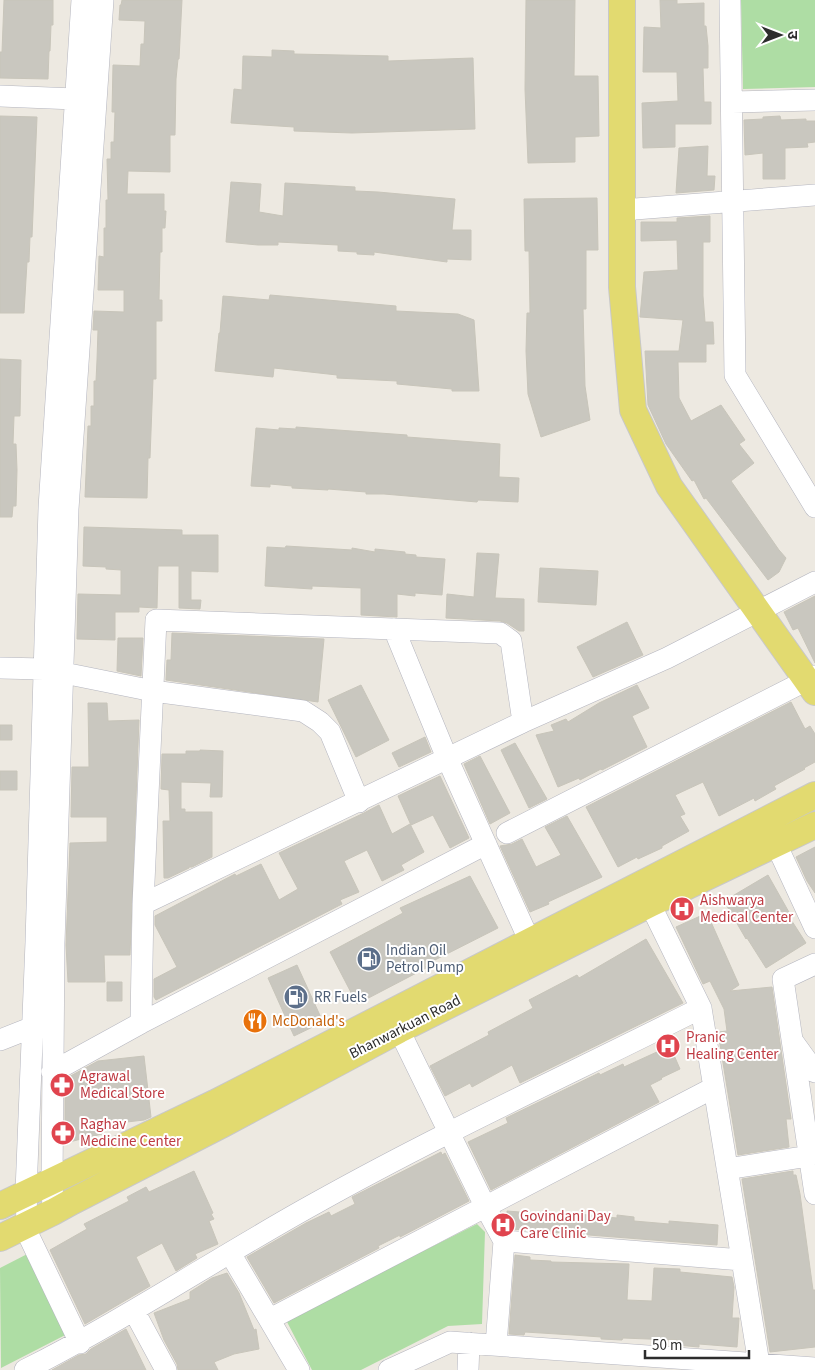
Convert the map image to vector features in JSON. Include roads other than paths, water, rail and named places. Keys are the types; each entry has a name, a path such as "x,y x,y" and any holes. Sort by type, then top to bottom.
{"main road":[{"path":"622,0 622,287 632,410 669,486 757,611 813,684"},
{"name":"Bhanwarkuan Road","path":"0,1206 215,1103 815,795"},
{"name":"Bhanwarkuan Road","path":"0,1238 223,1124 399,1030 650,904 815,825"}],"street":[{"path":"54,1212 52,1182 54,952 53,671 49,508 82,0"},
{"path":"80,1343 26,1225 26,1192 33,1027 53,671 68,509 103,0"},
{"path":"730,0 734,375 815,507"},
{"path":"0,96 75,99"},
{"path":"732,102 815,100"},
{"path":"622,210 815,195"},
{"path":"143,904 523,722 667,658 815,582"},
{"path":"141,1023 143,904 156,620 500,633 511,641 523,722"},
{"path":"394,629 448,758 530,942"},
{"path":"0,668 53,671 153,691 303,711 320,722 330,732 359,802"},
{"path":"507,833 813,684"},
{"path":"52,1072 141,1023 486,844"},
{"path":"776,844 815,928"},
{"path":"650,904 701,1008 759,1364"},
{"path":"815,964 783,979 815,1194"},
{"path":"26,1370 80,1343 316,1203 448,1132 701,1008"},
{"path":"0,1040 33,1027"},
{"path":"399,1030 448,1132 504,1241 496,1345"},
{"path":"792,1041 815,1072"},
{"path":"270,1319 713,1088"},
{"path":"727,1169 809,1156"},
{"path":"504,1241 742,1260"},
{"path":"230,1253 299,1370"},
{"path":"134,1311 166,1370"},
{"path":"389,1370 450,1342 815,1368"},
{"path":"468,1370 469,1343"}],"place":[{"name":"Aishwarya Medical Center","path":"682,909"},
{"name":"Indian Oil Petrol Pump","path":"369,959"},
{"name":"RR Fuels","path":"296,997"},
{"name":"McDonald's","path":"255,1021"},
{"name":"Pranic Healing Center","path":"668,1046"},
{"name":"Agrawal Medical Store","path":"62,1085"},
{"name":"Raghav Medicine Center","path":"63,1133"},
{"name":"Govindani Day Care Clinic","path":"503,1225"}]}
